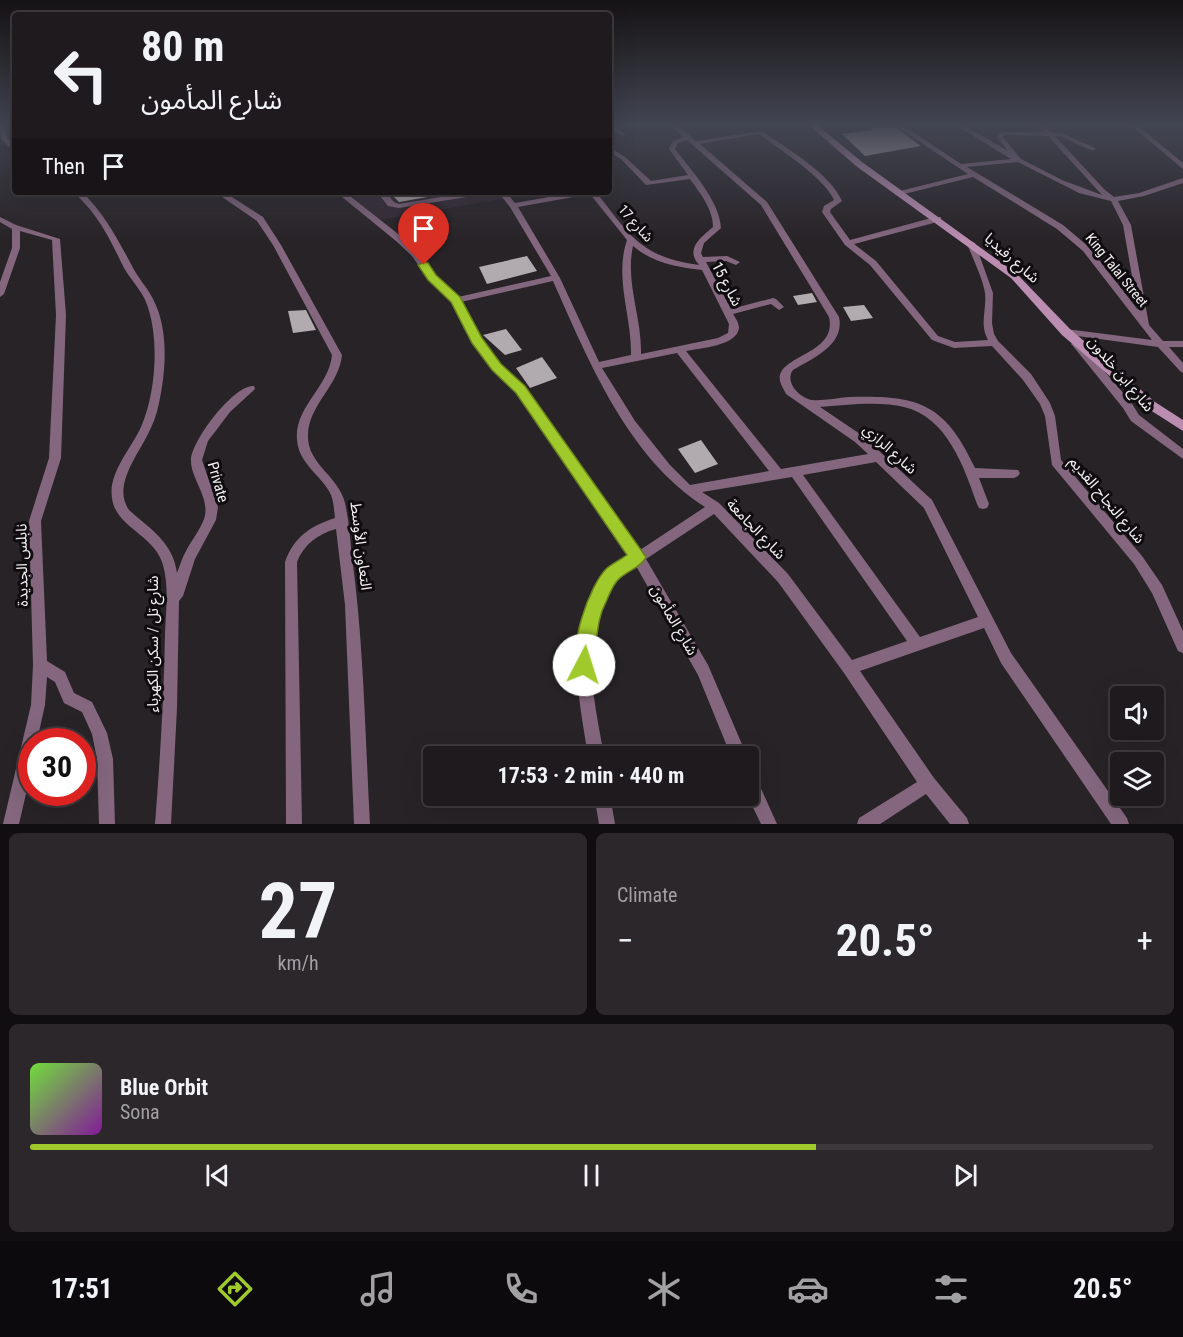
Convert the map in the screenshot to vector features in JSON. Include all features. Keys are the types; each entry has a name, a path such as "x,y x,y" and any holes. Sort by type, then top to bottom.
{"main road":[{"name":"شارع رفيديا","path":"857,162 903,193 1014,276 1066,332 1151,405 1183,426"}],"street":[{"path":"628,162 649,183 693,176"},
{"name":"شارع 15","path":"596,366 720,341 731,336 735,327 701,264 698,249 700,242 715,230 718,222 693,176 682,162"},
{"name":"شارع الرازي","path":"717,162 764,204 834,317 836,326 827,345 790,368 785,374 785,382 790,391 859,439 927,504 1006,658 1121,824"},
{"path":"799,162 839,197 838,201 827,208 826,212 848,243 873,263 935,338 954,345 994,343 987,328 989,293 971,243"},
{"name":"King Talal Street","path":"953,162 1060,227 1086,249 1146,327 1183,369"},
{"path":"958,166 994,162"},
{"path":"1024,162 1080,190 1114,200 1183,180"},
{"path":"1075,162 1101,191 1114,200 1127,225 1146,327"},
{"path":"903,193 974,176"},
{"name":"شارع تل / سكن الكهرباء","path":"80,195 102,221 132,275 148,297 157,325 158,368 152,410 124,472 117,496 119,506 126,516 150,532 162,546 171,574 172,658 163,824"},
{"name":"التعاون الأوسط","path":"224,195 260,219 335,349 338,365 308,412 302,435 304,450 310,464 337,492 342,522 352,605 362,824"},
{"name":"شارع المأمون","path":"344,195 405,243 432,278 456,300 477,340 496,367 521,390 638,557 703,670 735,746"},
{"path":"384,195 391,204 399,206 467,195"},
{"name":"شارع الجامعة","path":"504,195 556,278 596,366 631,424 653,453 688,490 715,507 783,579 849,668 928,784 961,824"},
{"path":"513,206 574,195"},
{"name":"شارع 17","path":"593,195 630,241 645,254 681,266 727,258 736,262"},
{"name":"نابلس الجديدة","path":"0,219 16,228 56,239 61,315 55,458 35,521 40,665 38,705 11,824"},
{"path":"848,243 938,219"},
{"path":"0,294 16,248 16,228"},
{"path":"630,241 625,258 627,285 638,345 636,358"},
{"path":"456,300 556,278"},
{"path":"727,313 773,301 779,307"},
{"path":"1066,332 1160,344 1183,344"},
{"name":"شارع ابن خلدون","path":"1066,332 1127,405 1135,418 1183,455"},
{"name":"شارع النجاح القديم","path":"994,343 1027,377 1039,394 1050,416 1056,462 1138,560 1157,588 1183,646"},
{"path":"679,349 779,475"},
{"name":"Private","path":"176,596 189,557 210,520 212,507 196,460 203,439 226,409 250,388"},
{"path":"808,404 840,400 891,401 910,405 936,420 957,444 972,473 983,504"},
{"path":"688,490 878,457"},
{"path":"795,472 917,644"},
{"path":"972,473 1014,473"},
{"path":"594,746 584,679 584,651 588,625 596,603 612,575 715,507"},
{"path":"294,824 291,562 296,550 310,534 324,526 342,522"},
{"path":"849,668 987,620"},
{"path":"40,665 60,677 69,698 87,707 99,733 105,759 107,824"},
{"path":"865,824 928,784"},
{"path":"604,806 607,824"},
{"path":"759,806 765,821"}],"shaded area":[{"path":"351,195 512,195 513,197 380,220"}],"building":[{"path":"392,195 439,195 399,202"},
{"path":"527,256 537,271 487,284 479,267"},
{"path":"812,293 817,302 798,305 793,296"},
{"path":"864,305 873,318 851,321 843,307"},
{"path":"306,310 316,330 293,333 288,311"},
{"path":"506,329 522,350 505,355 483,335"},
{"path":"542,357 557,378 530,388 516,368"},
{"path":"701,440 718,464 695,473 678,449"}],"route":[{"path":"424,265 432,278 456,300 468,327 496,367 521,390 638,557 612,575 596,603 588,625 584,665"}]}
